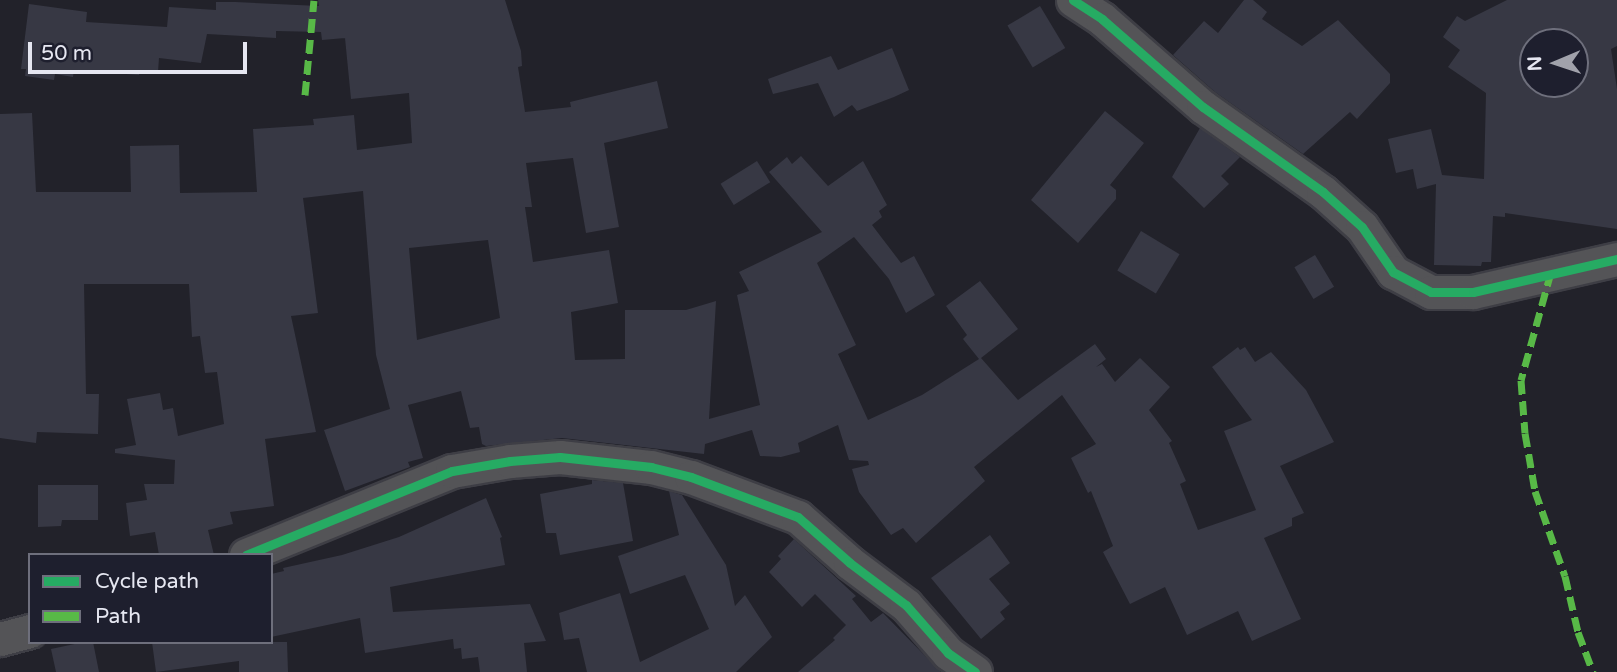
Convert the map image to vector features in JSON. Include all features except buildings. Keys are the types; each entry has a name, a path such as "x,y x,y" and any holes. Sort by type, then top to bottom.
{"street":[{"path":"1073,0 1102,19 1203,107 1323,192 1362,228 1393,272 1431,292 1473,292 1617,259"},
{"path":"251,553 452,471 510,461 560,457 651,467 691,477 798,517 850,563 906,605 948,653 975,672"},
{"path":"0,639 28,632"}],"marked path":[{"path":"305,95 314,0"},
{"path":"1551,272 1521,380 1525,433 1535,491 1565,576 1578,632 1593,672"}],"cycle path":[{"path":"1073,0 1102,19 1203,107 1323,192 1362,227 1393,272 1431,292 1473,292 1617,259"},
{"path":"251,553 452,471 510,461 560,457 651,467 691,477 798,517 850,563 906,605 948,653 975,672"}]}
